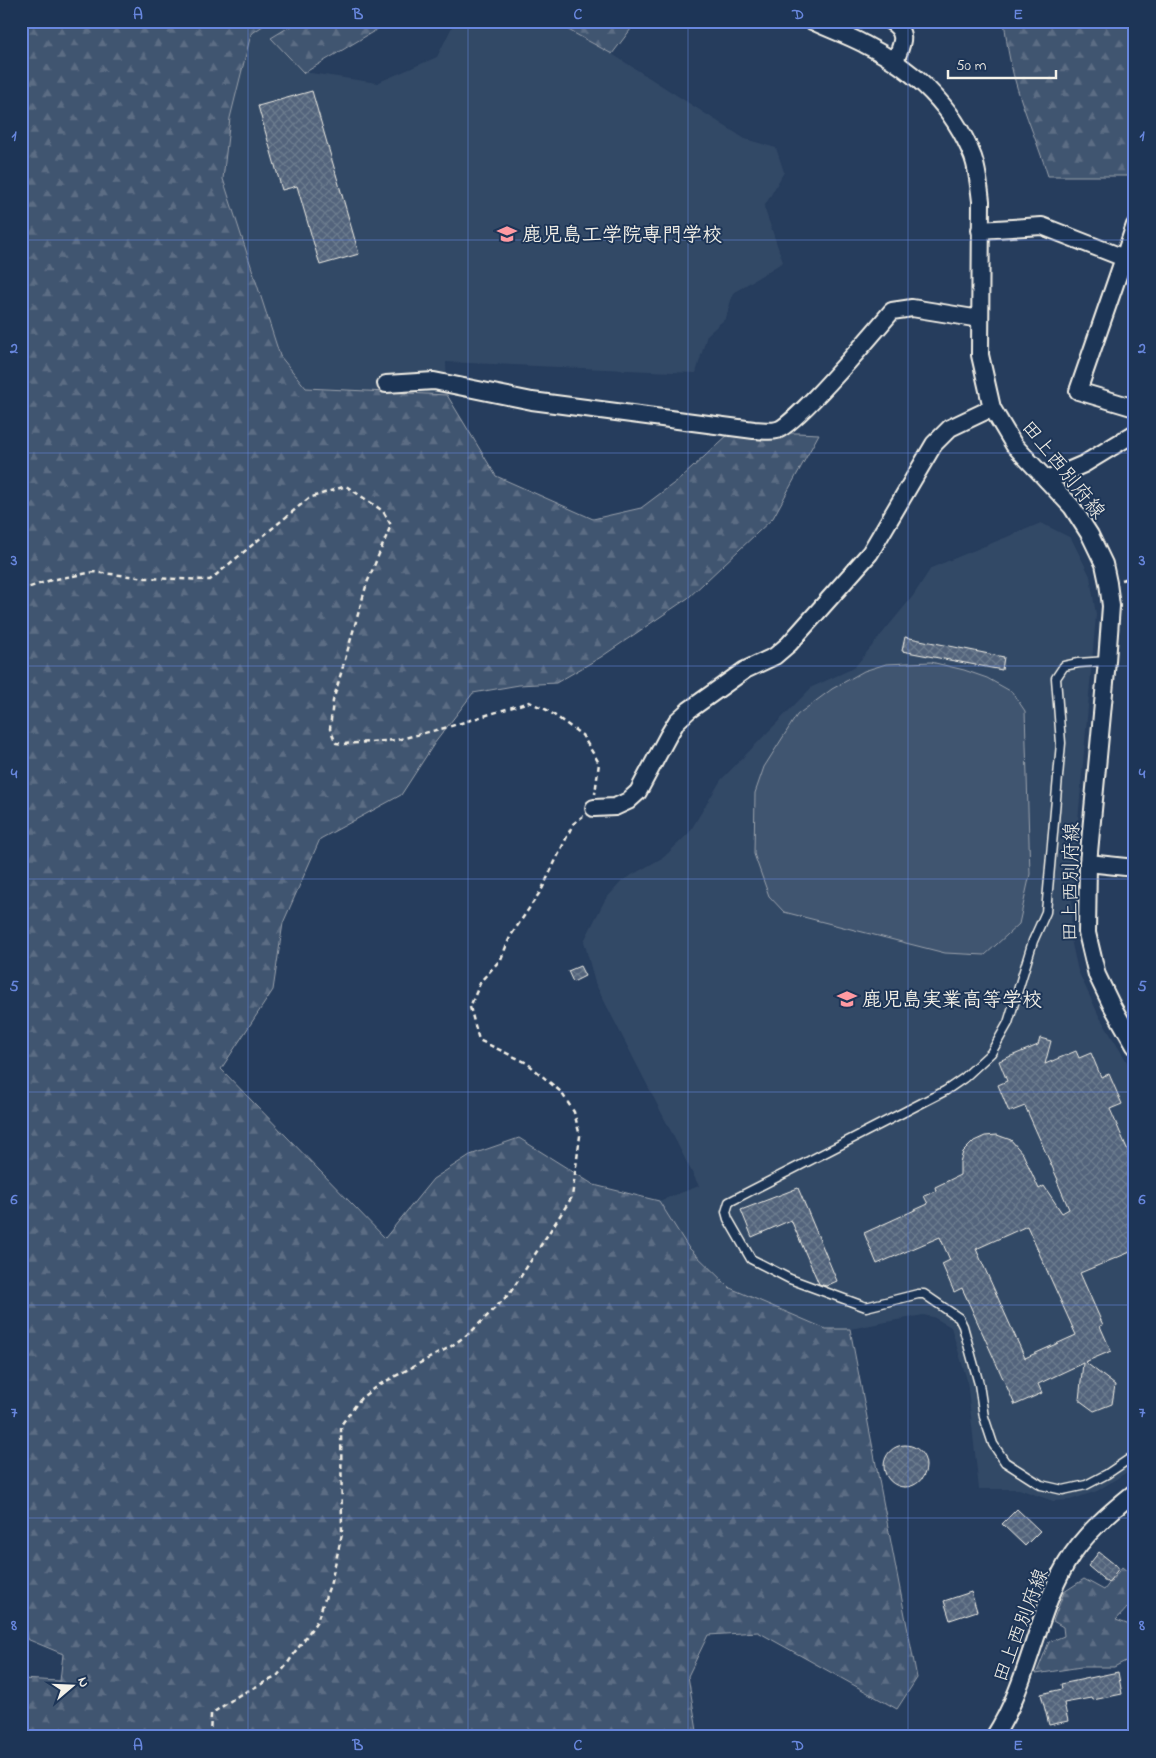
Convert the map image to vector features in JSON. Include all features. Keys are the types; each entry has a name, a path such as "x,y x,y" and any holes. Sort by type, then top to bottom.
{"street":[{"name":"田上西別府線","path":"812,21 864,43 895,61 926,86 943,104 966,141 973,157 981,201 980,355 992,408 1014,445 1072,507 1090,535 1104,564 1111,606 1108,662 1088,863 1086,933 1097,975 1135,1046"},
{"path":"890,21 902,33 902,42 895,61"},
{"path":"1135,224 1078,391 1135,408"},
{"path":"980,230 1042,226 1124,258"},
{"path":"386,384 434,381 532,401 754,430 778,430 793,420 892,311 912,308 980,319"},
{"path":"594,808 614,807 628,801 638,792 668,736 678,721 689,710 746,670 775,656 789,644 870,553 934,444 950,428 992,408"},
{"path":"1048,480 1084,464 1135,433"},
{"path":"1088,863 1135,868"},
{"name":"田上西別府線","path":"994,1737 1005,1720 1023,1678 1054,1589 1066,1563 1079,1544 1103,1518 1135,1492"}],"lane":[{"path":"1108,662 1078,662 1064,666 1056,678 1061,743 1046,912 1033,940 1008,1023 991,1053 964,1078 945,1091 730,1202 726,1212 750,1259 790,1279 866,1307 924,1294 959,1318 980,1384 984,1418 993,1444 1005,1462 1041,1485 1063,1490 1086,1486 1135,1455"}],"path":[{"path":"21,590 51,580 94,572 146,578 210,580 310,498 346,486 383,511 391,525 367,583 333,701 330,729 336,743 397,740 448,727 528,702 547,710 582,734 599,763 594,808 573,824 542,889 510,937 501,959 481,981 470,1007 479,1040 527,1063 561,1092 574,1112 580,1136 572,1197 510,1293 477,1326 450,1347 377,1386 361,1398 341,1426 342,1534 331,1582 317,1621 276,1677 241,1694 211,1714 210,1737"}],"shaded area":[{"name":"鹿児島工学院専門学校","path":"270,21 299,21 272,38 304,72 377,83 437,57 455,21 552,21 612,54 745,139 776,148 784,172 764,207 783,262 733,293 726,318 707,335 696,373 446,362 447,395 306,388 280,356 223,179 230,118 251,33"},
{"name":"鹿児島実業高等学校","path":"1041,523 1071,538 1090,576 1096,615 1070,935 1078,971 1099,1016 1135,1075 1135,1467 1097,1491 1070,1500 1053,1501 1019,1489 979,1489 967,1380 951,1327 933,1317 923,1315 850,1329 826,1329 730,1288 688,1247 659,1201 699,1186 595,983 584,941 605,900 623,880 664,857 689,833 721,780 812,687 854,668 913,596 931,568"}],"green space":[{"path":"21,21 270,21 251,34 230,118 223,179 280,356 306,388 447,395 496,476 593,519 641,508 681,478 730,433 819,434 773,518 688,598 601,657 556,683 519,685 473,693 434,744 401,795 320,839 283,923 273,990 221,1069 385,1238 433,1179 470,1155 519,1138 594,1185 659,1201 688,1247 730,1288 826,1329 850,1329 917,1678 897,1709 758,1632 708,1635 688,1676 698,1737 21,1737 21,1679 60,1681 63,1654 27,1639 21,1600"},
{"path":"299,21 391,21 304,73 271,38"},
{"path":"552,21 637,21 612,54"},
{"path":"1004,21 1135,21 1135,176 1048,176 1013,75"},
{"path":"931,662 987,678 1012,692 1025,711 1030,874 1019,924 985,955 945,953 784,912 769,896 754,854 755,793 764,767 797,715 832,689 864,671 886,664"},
{"path":"1122,1567 1135,1578 1134,1592 1132,1601 1116,1620 1127,1624 1135,1631 1135,1656 1114,1667 1081,1667 1036,1674 1049,1642 1064,1636 1063,1627 1053,1621 1064,1592 1084,1579 1104,1590"}],"building":[{"path":"312,91 359,254 320,265 297,186 282,190 258,106"},
{"path":"905,637 1004,657 1002,670 902,651"},
{"path":"580,966 585,976 573,982 568,971"},
{"path":"1040,1038 1051,1041 1045,1064 1076,1051 1079,1058 1091,1053 1101,1077 1109,1074 1122,1104 1110,1109 1135,1167 1135,1250 1080,1273 1103,1325 1100,1326 1111,1351 1085,1362 1115,1385 1112,1404 1094,1411 1079,1400 1083,1363 1038,1384 1042,1393 1015,1405 962,1288 954,1292 942,1264 950,1260 940,1237 877,1264 864,1233 928,1204 924,1196 936,1191 935,1187 960,1175 960,1162 963,1152 974,1141 985,1136 997,1135 1011,1140 1023,1154 1039,1189 1044,1186 1062,1213 1069,1209 1025,1106 1009,1112 998,1085 1007,1081 999,1061 1038,1045","holes":["1027,1226 1076,1335 1025,1358 976,1249"]},
{"path":"798,1188 837,1281 826,1286 819,1284 791,1220 752,1237 741,1210"},
{"path":"905,1445 920,1451 926,1466 920,1481 905,1487 890,1481 884,1466 890,1451"},
{"path":"1017,1509 1040,1531 1025,1546 1002,1524"},
{"path":"1099,1552 1119,1568 1108,1583 1088,1566"},
{"path":"971,1592 977,1611 950,1620 944,1601"},
{"path":"1118,1672 1122,1694 1064,1703 1068,1721 1049,1725 1041,1694 1062,1689 1061,1684"}],"place":[{"name":"鹿児島工学院専門学校","path":"507,234"},
{"name":"鹿児島実業高等学校","path":"847,999"}]}
